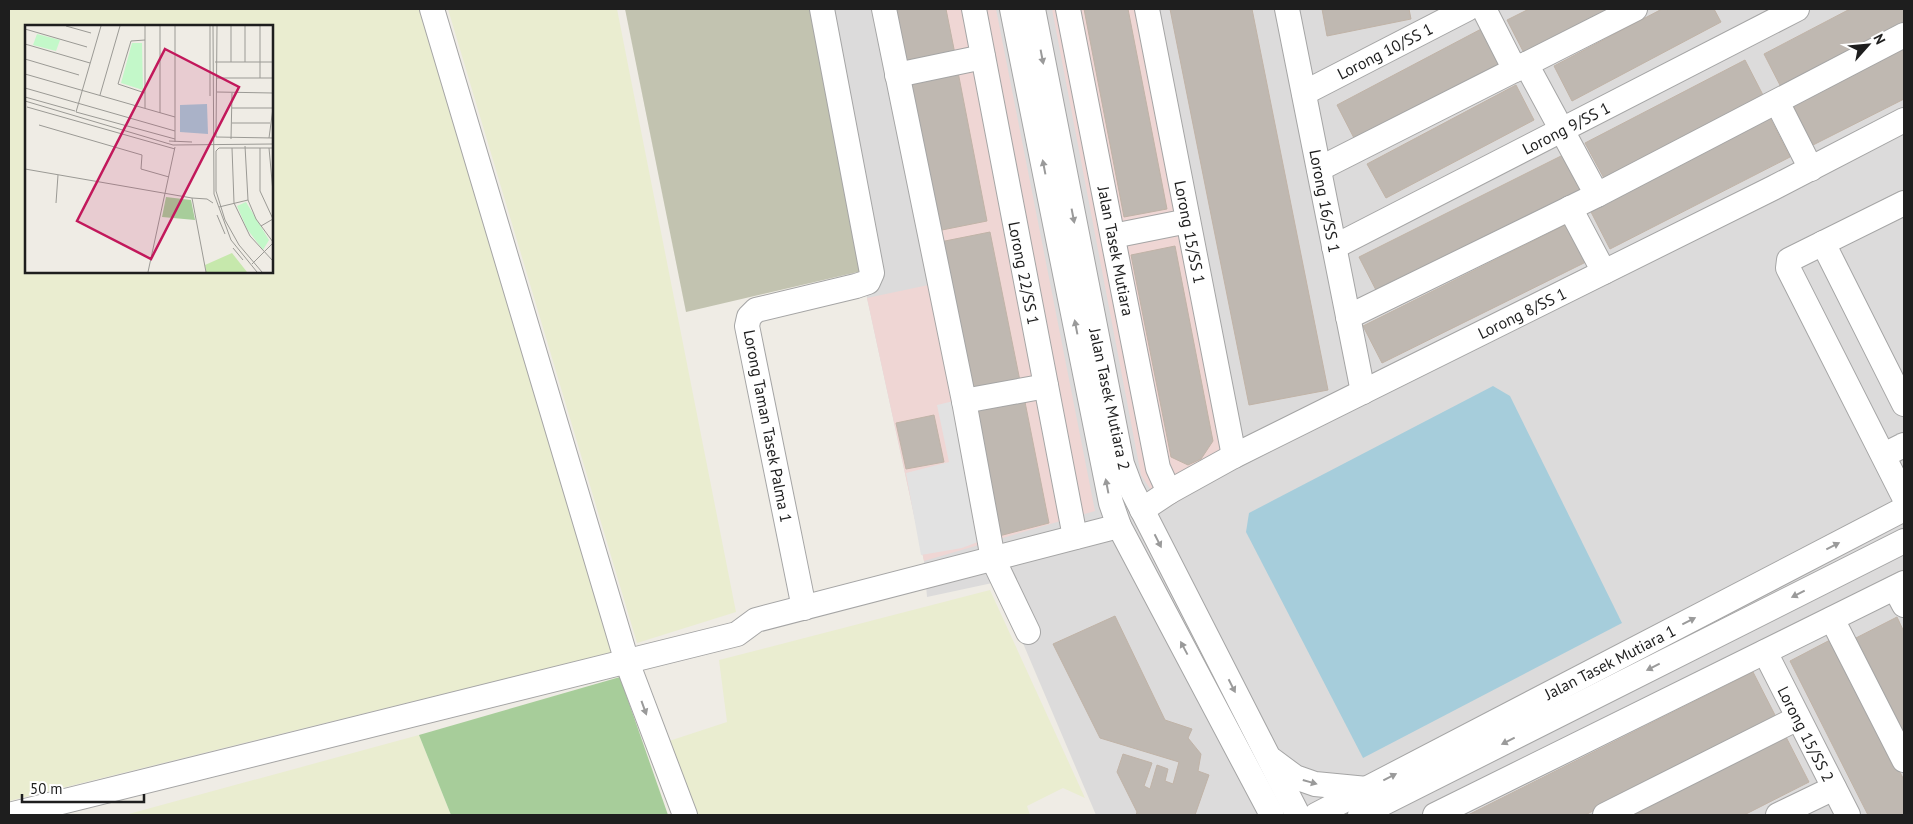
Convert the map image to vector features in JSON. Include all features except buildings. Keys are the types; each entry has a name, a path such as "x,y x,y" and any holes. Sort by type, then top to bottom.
{"street":[{"path":"432,9 627,662 685,815"},
{"name":"Lorong Taman Tasek Palma 1","path":"804,608 747,326 749,317 756,310 856,286 868,282 872,273 822,9"},
{"path":"884,9 964,401 993,559 1028,632"},
{"name":"Lorong 22/SS 1","path":"974,9 1075,538"},
{"name":"Jalan Tasek Mutiara 2","path":"1012,9 1111,503 1119,526 1272,815"},
{"name":"Jalan Tasek Mutiara 2","path":"1032,9 1122,464 1142,510 1298,815"},
{"name":"Jalan Tasek Mutiara","path":"1068,9 1158,468 1169,492"},
{"name":"Lorong 15/SS 1","path":"1147,9 1234,456"},
{"name":"Lorong 16/SS 1","path":"1287,9 1363,392"},
{"name":"Lorong 10/SS 1","path":"1304,93 1440,15 1467,9"},
{"path":"1484,9 1562,130 1597,195"},
{"path":"1319,169 1636,9"},
{"name":"Lorong 9/SS 1","path":"1334,247 1797,9"},
{"path":"1348,317 1597,195 1904,36"},
{"path":"897,76 983,57"},
{"path":"1777,102 1811,168"},
{"name":"Lorong 8/SS 1","path":"1142,510 1169,492 1234,456 1904,120"},
{"path":"1904,203 1789,260 1788,268 1894,450 1904,497"},
{"path":"1570,208 1604,272"},
{"path":"1113,236 1188,221"},
{"path":"1823,243 1904,404"},
{"path":"964,401 1046,386"},
{"name":"Jalan Tasek Mutiara 1","path":"1367,807 1904,509"},
{"path":"9,815 737,634 756,620 1119,526"},
{"name":"Jalan Tasek Mutiara 1","path":"1316,815 1367,807 1904,541"},
{"path":"1435,815 1832,619 1901,592"},
{"path":"1832,619 1904,760"},
{"name":"Lorong 15/SS 2","path":"1765,652 1848,815"},
{"path":"1605,815 1798,718"},
{"path":"1268,758 1295,777 1367,807"},
{"path":"1249,772 1259,804 1256,815"},
{"path":"1778,815 1834,788"}],"shaded area":[{"path":"9,9 419,9 613,652 9,801"},
{"path":"448,9 617,9 736,612 637,643"},
{"path":"625,9 812,9 862,271 686,312"},
{"path":"812,9 1904,9 1904,815 1096,815 997,582 927,597 924,561 867,298"},
{"path":"880,9 996,9 1095,511 924,561 867,298 933,284"},
{"path":"1052,9 1137,9 1229,471 1164,510 1141,475"},
{"path":"958,400 983,540 962,548 921,555 906,473 949,462 937,405"},
{"path":"990,590 1085,798 1063,788 1027,806 1030,815 698,815 666,742 727,722 719,660"},
{"path":"419,735 451,815 125,815"}],"green space":[{"path":"620,677 668,815 451,815 419,735"}],"water":[{"path":"1493,386 1510,396 1622,623 1363,758 1246,532 1249,513"}]}
